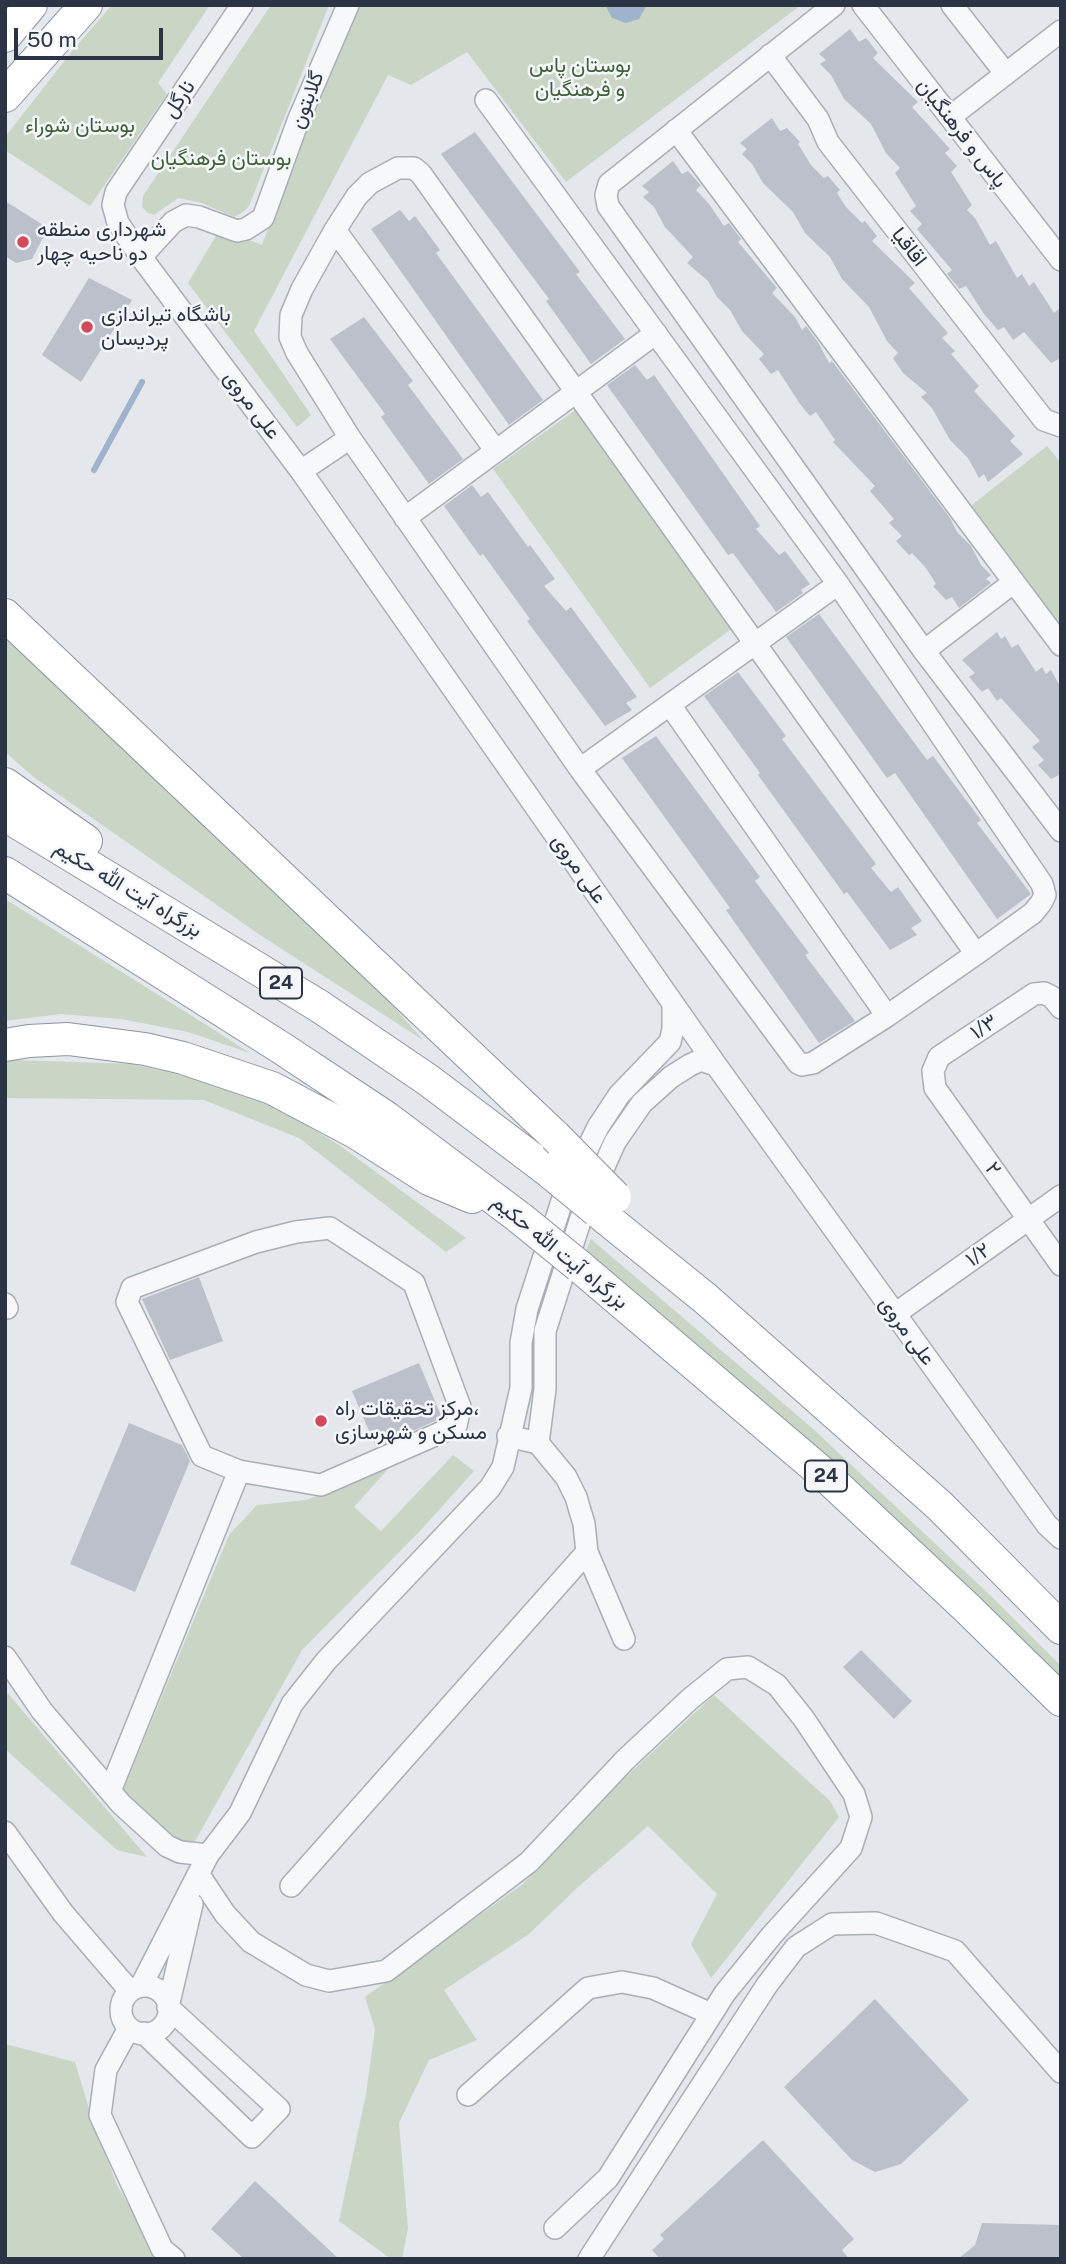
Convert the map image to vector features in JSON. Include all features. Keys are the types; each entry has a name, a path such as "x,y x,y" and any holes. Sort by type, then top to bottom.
{"highway":[{"path":"5,36 31,5"},
{"path":"5,96 86,5"},
{"path":"5,111 49,49"},
{"path":"5,615 555,1136 606,1204"},
{"name":"بزرگراه آیت الله حکیم","path":"8,796 428,1080 546,1169 606,1204 706,1299 940,1506 1061,1628"},
{"name":"بزرگراه آیت الله حکیم","path":"5,873 387,1118 520,1217 827,1477 1061,1700"},
{"path":"5,1045 68,1039 145,1049 196,1062 272,1088 345,1126 429,1179 520,1217"}],"street":[{"name":"نارگل","path":"116,192 242,5"},
{"name":"گلابتون","path":"141,257 173,222 186,215 237,230 246,229 263,218 298,121 348,5"},
{"path":"834,5 609,184 607,206 924,651 1061,831"},
{"name":"پاس و فرهنگیان","path":"863,5 1061,260"},
{"path":"952,5 1006,74"},
{"path":"950,117 1061,31"},
{"name":"اقاقیا","path":"770,55 818,118 828,142 1035,409 1044,420 1061,426"},
{"path":"486,100 838,584 1042,884 1045,895 1041,903 1033,913 976,954 887,1016 813,1063 798,1063 580,769 350,438 292,344 289,328 291,315 302,289 357,196 370,183 398,168 414,169 421,174 976,954"},
{"path":"676,130 1061,645"},
{"name":"علی مروی","path":"116,192 113,205 118,223 141,257 301,471 716,1065 1047,1525 1061,1538"},
{"path":"335,230 496,452"},
{"path":"405,518 656,333"},
{"path":"301,471 350,438"},
{"path":"924,651 1014,582"},
{"path":"580,769 838,584"},
{"path":"670,705 887,1016"},
{"name":"۱/۳","path":"933,1071 939,1057 1034,994 1044,993 1052,997 1061,1008"},
{"path":"5,1832 62,1913 135,1989 156,1988 162,1993 168,2007 279,2109 252,2137 137,2031 121,2014 121,2007 135,1989 208,1855 240,1813 292,1704 326,1661 490,1488 503,1467 521,1388 521,1343 527,1310 562,1201 598,1127 619,1095 670,1042 673,1004"},
{"path":"538,1443 545,1389 545,1331 581,1218 615,1142 642,1103 671,1077 701,1060 716,1065"},
{"name":"۲","path":"933,1071 935,1088 1061,1265"},
{"name":"۱/۲","path":"895,1314 1061,1196"},
{"path":"330,1228 414,1283 460,1407 456,1426 321,1485 239,1471 202,1456 127,1302 132,1288 256,1241 330,1228"},
{"path":"521,1388 545,1389"},
{"path":"508,1436 538,1443 566,1477 576,1497 584,1524 587,1552 624,1639"},
{"path":"110,1791 239,1471"},
{"path":"291,1886 587,1552"},
{"path":"5,1657 41,1711 110,1791 167,1846 180,1852 208,1855"},
{"path":"199,1875 225,1914 251,1942 306,1975 329,1981 386,1971 529,1862 625,1760 690,1699 727,1669 748,1667 777,1685 804,1718 854,1794 861,1817 851,1848 772,1935 725,1993 608,2178 555,2228"},
{"path":"137,2031 152,2033 165,2022 199,1875"},
{"path":"589,2259 767,1985 796,1947 832,1924 876,1923 955,1951 1061,2072"},
{"path":"468,2095 588,1989 622,1982 653,1988 711,2014"},
{"path":"137,2031 106,2070 100,2115 162,2249 174,2259"}],"green space":[{"name":"بوستان شوراء","path":"112,5 210,5 158,83 167,94 90,206 5,150 5,137"},
{"name":"بوستان فرهنگیان","path":"271,5 329,5 249,206 234,217 202,203 178,198 154,215 148,213 142,207 143,196"},
{"name":"بوستان پاس و فرهنگیان","path":"358,5 801,5 566,182 467,52 411,85 388,75 254,331 311,415 297,427 188,283 220,229 262,245 337,45"},
{"path":"577,409 733,628 650,688 493,469"},
{"path":"1047,446 1061,463 1061,626 968,508"},
{"path":"5,630 381,992 423,1040 260,935 35,778 5,752"},
{"path":"5,899 250,1053 188,1032 121,1019 61,1014 5,1021"},
{"path":"17,1060 132,1064 228,1086 285,1111 339,1145 466,1238 446,1252 299,1138 204,1100 5,1098 5,1062"},
{"path":"591,1239 812,1428 992,1597 1061,1666 1061,1682 819,1449 586,1250"},
{"path":"453,1455 474,1471 420,1531 302,1650 194,1843 171,1838 121,1795 229,1535 257,1505 306,1500 389,1468 354,1507 381,1531"},
{"path":"5,1690 147,1857 117,1850 5,1749"},
{"path":"714,1695 830,1801 839,1817 711,1978 691,1944 717,1894 648,1826 529,1934 444,1990 477,2040 429,2060 399,2123 408,2228 402,2259 391,2259 339,2221 366,2094 375,2029 365,1997 523,1884 576,1823"},
{"path":"5,2044 75,2062 92,2119 117,2185 159,2259 5,2259"}],"water":[{"path":"605,5 647,5 639,19 626,23 612,18"}],"building":[{"path":"850,29 859,42 866,38 878,53 873,58 918,102 912,107 950,149 945,153 957,166 951,172 972,205 967,210 975,218 990,245 996,241 1017,278 1022,274 1029,286 1034,282 1054,313 1061,307 1061,358 1051,363 1024,332 1013,340 1004,327 998,330 966,286 959,289 947,274 952,270 917,229 922,224 910,211 916,206 895,173 900,168 886,153 871,124 844,99 831,75 820,64 826,60 819,54"},
{"path":"772,118 780,131 787,128 800,142 798,144 811,165 824,178 828,176 840,190 837,193 846,207 862,223 865,221 877,236 872,241 915,283 909,288 948,333 942,338 955,351 951,354 979,386 974,391 1015,436 1010,441 1023,454 988,482 984,474 979,478 968,458 950,440 932,408 921,397 927,393 903,373 893,358 898,353 887,341 869,307 842,279 830,257 805,233 793,212 763,183 752,164 742,154 747,149 740,143"},
{"path":"475,132 580,272 576,274 625,339 591,364 546,301 549,299 441,154"},
{"path":"673,161 682,174 688,171 701,185 696,190 724,226 729,223 741,239 738,242 777,288 772,293 795,317 802,330 806,326 829,363 832,361 991,575 986,579 991,583 959,608 952,597 946,600 933,586 936,584 926,568 896,541 902,536 889,523 894,519 870,491 875,486 833,442 835,440 816,412 810,416 778,370 771,374 759,359 764,354 742,331 708,281 687,263 693,257 665,227 654,207 643,197 649,192 642,186"},
{"name":"شهرداری منطقه دو ناحیه چهار","path":"5,201 48,228 32,259 16,263 5,256"},
{"path":"400,210 409,221 415,216 440,250 436,253 543,400 509,425 371,229"},
{"name":"باشگاه تیراندازی پردیسان","path":"89,278 132,300 81,382 42,355"},
{"path":"364,317 413,381 408,385 463,459 429,484 381,417 385,414 330,339"},
{"path":"635,365 647,380 654,375 760,526 756,529 779,555 785,551 810,584 801,590 803,593 776,612 733,553 728,555 607,385"},
{"path":"472,485 481,497 488,492 555,579 544,586 566,611 571,607 637,697 626,703 632,710 605,726 527,621 530,619 483,554 480,556 444,506"},
{"path":"819,614 927,760 933,756 981,820 977,823 1031,894 997,919 895,773 887,778 786,637"},
{"path":"997,632 1001,639 1005,636 1012,648 1018,644 1036,672 1042,667 1046,674 1051,670 1061,688 1061,777 1059,775 1051,779 1038,765 1044,760 1032,747 1040,741 1001,698 997,701 988,688 982,692 969,677 975,673 962,660"},
{"path":"738,672 786,736 782,739 876,864 871,868 891,892 898,887 922,921 911,928 917,935 890,950 847,892 844,894 704,696"},
{"path":"656,736 760,877 755,881 809,953 805,955 855,1021 819,1043 726,910 730,908 622,758"},
{"path":"199,1277 223,1341 170,1360 142,1299"},
{"path":"419,1363 442,1418 376,1447 352,1391"},
{"path":"129,1423 182,1445 190,1461 135,1592 70,1564"},
{"path":"861,1650 912,1701 894,1719 843,1667"},
{"path":"875,1999 969,2100 901,2164 875,2172 852,2160 784,2087"},
{"path":"763,2140 854,2239 842,2250 849,2259 660,2259 652,2250 664,2239 660,2235"},
{"path":"255,2181 339,2259 244,2259 211,2229"},
{"path":"982,2223 1061,2225 1061,2259 958,2259 975,2245"}],"waterway":[{"path":"94,470 142,382"}],"place":[{"name":"شهرداری منطقه دو ناحیه چهار","path":"23,242"},
{"name":"باشگاه تیراندازی پردیسان","path":"87,327"},
{"name":"مرکز تحقیقات راه، مسکن و شهرسازی","path":"321,1421"}]}
